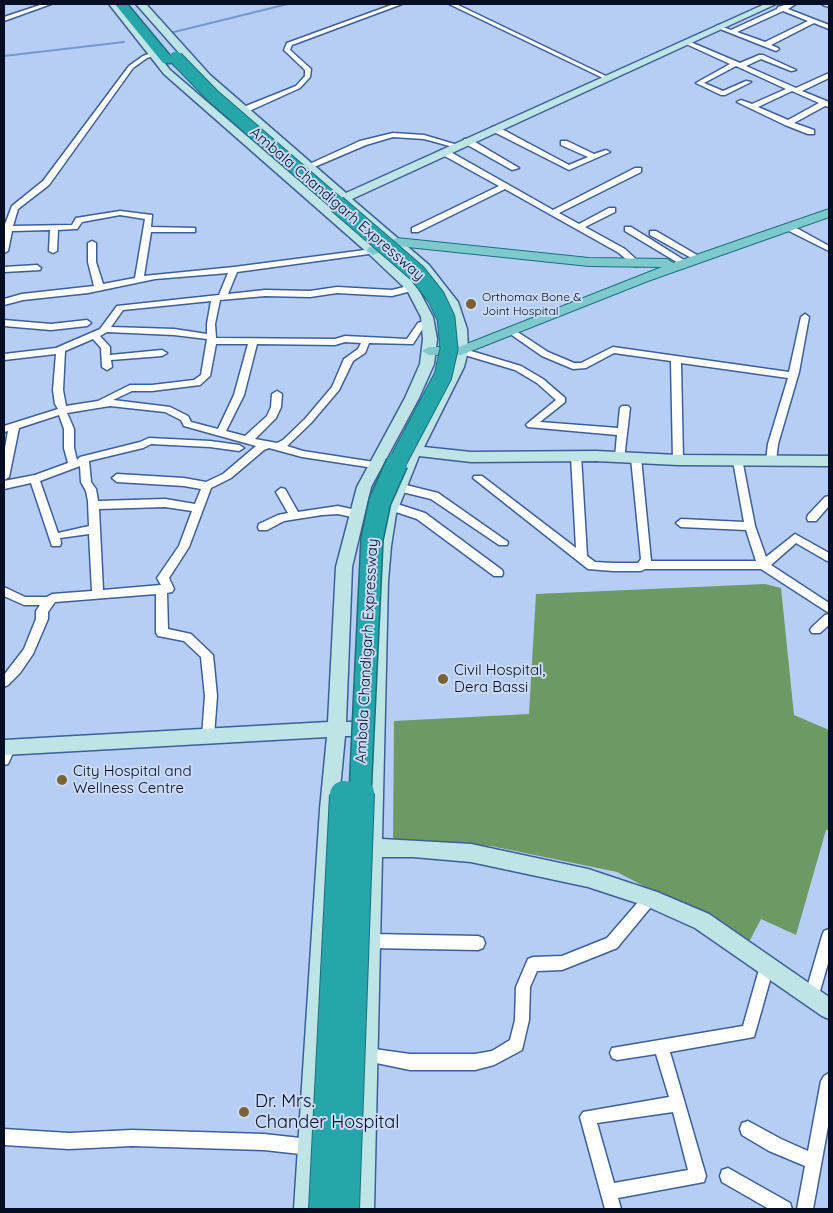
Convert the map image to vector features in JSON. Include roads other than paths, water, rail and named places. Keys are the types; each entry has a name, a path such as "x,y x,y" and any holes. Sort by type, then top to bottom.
{"highway":[{"name":"Ambala Chandigarh Expressway","path":"122,4 202,96 415,284 429,306 436,327 436,348 431,370 370,488 358,530 323,1209"},
{"name":"Ambala Chandigarh Expressway","path":"130,4 168,55 417,273 440,302 448,329 448,349 443,376 394,469 380,501 372,539 357,849 345,1209"}],"main road":[{"path":"429,351 460,351 690,261 828,214"},
{"path":"373,251 397,242 589,262 637,264 690,261"}],"street":[{"path":"4,19 48,4"},
{"path":"113,4 168,55 244,110 397,242 434,278 452,302 461,329 457,367 398,487 391,506 383,546 380,581 362,1209"},
{"path":"141,4 168,55 201,104 373,251 412,288 427,317 429,351 424,374 374,465 356,514 344,575 337,729 327,849 306,1209"},
{"path":"244,110 298,87 308,76 308,69 287,50 289,44 399,4"},
{"path":"452,4 607,78"},
{"path":"345,198 771,4 829,28"},
{"path":"732,32 793,4"},
{"path":"825,4 829,5"},
{"path":"765,45 813,21"},
{"path":"718,27 776,49"},
{"path":"686,42 827,104"},
{"path":"4,251 8,213 46,183 131,67 168,55"},
{"path":"748,82 723,94 699,83 761,56 793,70"},
{"path":"752,107 829,74"},
{"path":"740,102 811,132"},
{"path":"788,123 827,104"},
{"path":"495,129 569,168 606,152"},
{"path":"309,166 363,143 394,135 424,137 462,144 515,168"},
{"path":"564,142 594,157"},
{"path":"444,152 622,251 637,264"},
{"path":"553,213 638,170"},
{"path":"414,230 505,186"},
{"path":"579,227 612,210"},
{"path":"338,220 361,211"},
{"path":"6,229 74,227 79,220 120,213 148,217 139,278"},
{"path":"788,227 829,249"},
{"path":"53,251 54,228"},
{"path":"146,229 192,230"},
{"path":"628,229 690,261"},
{"path":"653,233 690,261"},
{"path":"92,243 92,262 99,287"},
{"path":"4,302 22,297 99,287 139,278 234,270 373,251"},
{"path":"4,270 38,268"},
{"path":"98,404 130,388 152,388 197,383 205,376 220,298 234,270"},
{"path":"106,329 120,308 275,292 310,294 336,290 392,293 412,288"},
{"path":"771,461 773,444 793,376 805,317"},
{"path":"4,323 28,326 64,326 87,323"},
{"path":"4,357 41,354 61,349 106,329 174,332 212,339 253,341 335,342 345,339 410,342 421,325"},
{"path":"64,326 89,337 105,347 107,362 162,353"},
{"path":"510,331 545,354 573,366 583,366 613,350 793,376"},
{"path":"278,446 286,442 308,421 336,388 349,358 362,351 366,340"},
{"path":"220,434 239,395 253,341"},
{"path":"61,349 58,390 60,404 69,429 69,448 79,463 88,488 91,489 98,595"},
{"path":"460,351 518,368 540,381 562,400 531,425 621,432"},
{"path":"676,359 678,460"},
{"path":"243,444 272,418 276,407 277,394"},
{"path":"4,477 9,427 63,410 98,404 167,409 186,418 187,424 220,434 243,444"},
{"path":"620,457 621,432 625,408"},
{"path":"4,485 34,478 79,463 84,459 143,446 150,441 278,446 302,454 374,465"},
{"path":"117,478 184,482 207,486 227,476 266,445"},
{"path":"384,446 415,452 464,457 576,456 678,460 829,461"},
{"path":"576,456 582,558"},
{"path":"636,458 646,560 642,565"},
{"path":"738,461 750,526 763,565"},
{"path":"34,478 59,539 94,529"},
{"path":"478,478 592,566 763,565 829,610"},
{"path":"4,682 16,670 28,651 42,619 42,611 52,598 168,589 163,578 184,547 207,486"},
{"path":"398,487 434,496 503,542"},
{"path":"281,492 295,516"},
{"path":"812,518 829,500"},
{"path":"93,506 164,503 199,508"},
{"path":"391,506 421,516 498,573"},
{"path":"263,527 282,518 295,516 338,510 356,514"},
{"path":"681,523 750,526"},
{"path":"763,565 795,538 828,557"},
{"path":"162,589 162,633 187,637 207,655 211,696 208,736"},
{"path":"4,590 24,601 50,601"},
{"path":"6,751 208,736 337,729 376,729"},
{"path":"327,849 373,848 471,853 588,878 650,898 702,921 829,1009"},
{"path":"367,1055 410,1062 475,1062 494,1058 516,1045 522,1020 523,987 534,964 562,963 612,943 650,898"},
{"path":"811,998 829,936"},
{"path":"370,941 478,943"},
{"path":"617,1053 749,1032 767,966"},
{"path":"609,1192 698,1176 661,1046"},
{"path":"805,1209 829,1081"},
{"path":"614,1209 588,1117 678,1103"},
{"path":"748,1129 775,1145 813,1161"},
{"path":"4,1137 69,1141 132,1138 255,1142 310,1147"},
{"path":"728,1176 784,1209"}],"waterway":[{"path":"170,33 288,4"},
{"path":"4,56 124,42"}],"place":[{"name":"Orthomax Bone & Joint Hospital","path":"471,304"},
{"name":"Civil Hospital, Dera Bassi","path":"443,679"},
{"name":"City Hospital and Wellness Centre","path":"62,780"},
{"name":"Dr. Mrs. Chander Hospital","path":"244,1112"}]}
